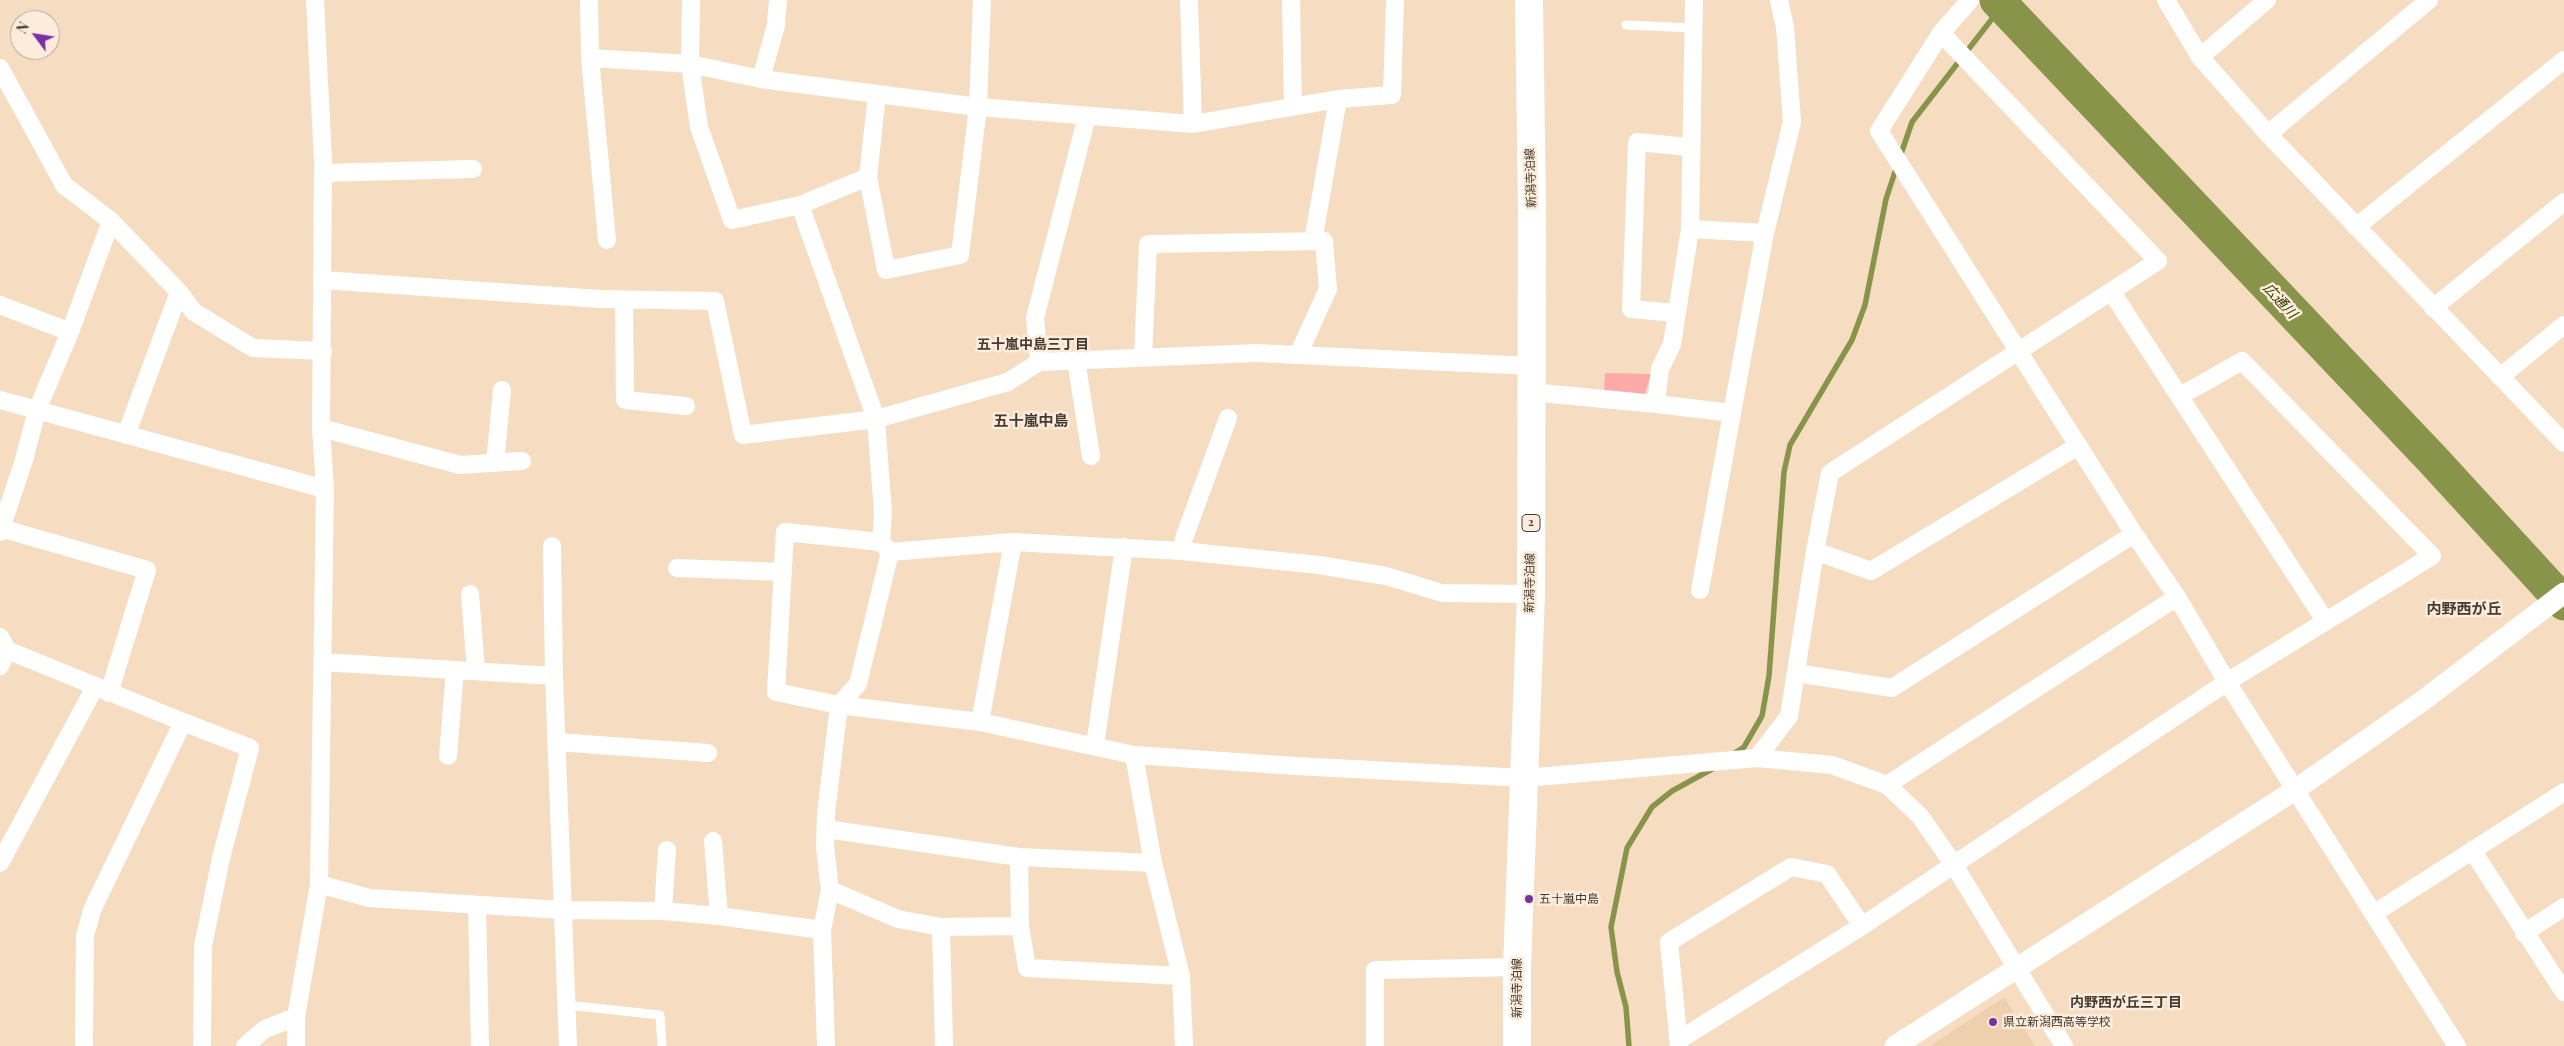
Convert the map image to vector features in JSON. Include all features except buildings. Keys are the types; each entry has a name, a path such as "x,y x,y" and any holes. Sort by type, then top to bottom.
{"main road":[{"name":"新潟寺泊線","path":"1517,1046 1517,967 1531,594 1528,0"}],"street":[{"path":"296,1046 296,1017 319,884 325,489 321,428 323,173 315,0"},
{"path":"589,0 590,58 607,240"},
{"path":"691,0 690,64 699,127 732,220 800,205 868,177"},
{"path":"761,79 776,25 778,0"},
{"path":"877,94 868,177 886,270 960,255 978,107 982,0"},
{"path":"1189,0 1193,124"},
{"path":"1291,0 1294,106"},
{"path":"590,58 690,64 761,79 978,107 1193,124 1338,99 1392,96 1395,0"},
{"path":"1656,404 1660,369 1672,344 1690,229 1694,0"},
{"path":"1700,590 1765,232 1792,122 1785,26 1780,0"},
{"path":"1970,0 1942,33 1879,131 2018,352 2176,597 2227,682 2457,1046"},
{"path":"2166,0 2200,57 2268,134 2564,444"},
{"path":"2200,57 2267,0"},
{"path":"2268,134 2429,0"},
{"path":"1757,758 1789,716 1815,551 1830,473 2158,261 1942,33"},
{"path":"2356,227 2564,60"},
{"path":"0,68 64,185 111,221 179,292 194,312 253,348 323,350"},
{"path":"1313,241 1338,99"},
{"path":"1039,362 1035,318 1087,116"},
{"path":"1676,314 1630,309 1637,142 1690,147"},
{"path":"323,173 473,169"},
{"path":"2433,308 2564,202"},
{"path":"800,205 876,419 885,547 858,684 839,705 825,846 830,890 822,930 826,1046"},
{"path":"0,863 102,690 147,570 0,529 24,460 37,410 70,332 111,221"},
{"path":"1690,229 1765,232"},
{"path":"1143,357 1148,244 1324,241 1328,289 1298,355"},
{"path":"322,280 495,293 624,300 715,301 743,435 876,419 1008,382 1039,362 1256,353 1531,366"},
{"path":"2111,291 2326,622"},
{"path":"126,434 179,292"},
{"path":"624,300 625,400 686,406"},
{"path":"0,305 70,332"},
{"path":"2500,377 2564,325"},
{"path":"1076,360 1091,456"},
{"path":"1862,926 1827,874 1791,867 1669,942 1679,1043 1862,926 2227,682 2432,556 2242,361 2180,396"},
{"path":"495,463 502,390"},
{"path":"1531,392 1732,413"},
{"path":"0,400 325,489"},
{"path":"1182,551 1184,538 1228,418"},
{"path":"321,428 460,465 522,461"},
{"path":"1815,551 1871,571 2078,446"},
{"path":"1531,594 1442,593 1386,576 1319,565 1182,551 1013,542 885,547 785,532 776,692 839,705 980,722 1095,745 1134,755 1525,778 1757,758 1832,765 1887,785 1920,816 1954,864 2064,1046"},
{"path":"1796,673 1892,688 2134,534"},
{"path":"980,722 1013,542"},
{"path":"552,546 554,676 568,1046"},
{"path":"1095,745 1124,547"},
{"path":"677,568 783,572"},
{"path":"470,594 476,671"},
{"path":"1895,1046 2295,790 2421,702 2564,594"},
{"path":"1887,785 2176,597"},
{"path":"0,666 3,643 102,690 250,748 221,858 203,946 202,1046"},
{"path":"322,662 554,676"},
{"path":"448,756 454,670"},
{"path":"84,1046 85,936 92,910 183,722"},
{"path":"557,742 708,753"},
{"path":"1134,755 1153,863 1181,976 1184,1046"},
{"path":"2373,914 2564,792"},
{"path":"826,829 1019,857 1153,863"},
{"path":"713,841 719,916"},
{"path":"663,911 667,850"},
{"path":"2472,850 2564,992"},
{"path":"1019,857 1020,926 1027,968 1181,976"},
{"path":"319,884 369,898 562,910 663,911 719,916 822,930"},
{"path":"830,890 898,918 941,927 1020,926"},
{"path":"477,905 480,1046"},
{"path":"2524,933 2564,907"},
{"path":"941,927 944,1046"},
{"path":"1375,1046 1376,970 1517,967"},
{"path":"245,1046 265,1029 296,1017"}],"lane":[{"path":"1626,25 1693,28"},
{"path":"566,1005 660,1015 662,1046"}],"shaded area":[{"path":"1605,373 1651,374 1645,394 1630,397 1604,393"},
{"name":"県立新潟西高等学校","path":"2004,997 2035,1046 1930,1046"}],"waterway":[{"name":"広通川","path":"1997,0 2434,461 2564,603"},
{"path":"1900,157 1912,122 2002,6"},
{"path":"1732,755 1744,747 1762,716 1769,676 1784,472 1790,445 1852,340 1865,305 1886,199 1897,166"},
{"path":"1629,1046 1626,1007 1617,972 1611,927 1627,848 1652,807 1672,791 1714,768"}],"place":[{"name":"五十嵐中島","path":"1529,899"},
{"name":"県立新潟西高等学校","path":"1993,1022"}],"district":[{"name":"五十嵐中島三丁目","path":"1033,345"},
{"name":"五十嵐中島","path":"1031,421"},
{"name":"内野西が丘","path":"2464,609"},
{"name":"内野西が丘三丁目","path":"2126,1003"}]}
